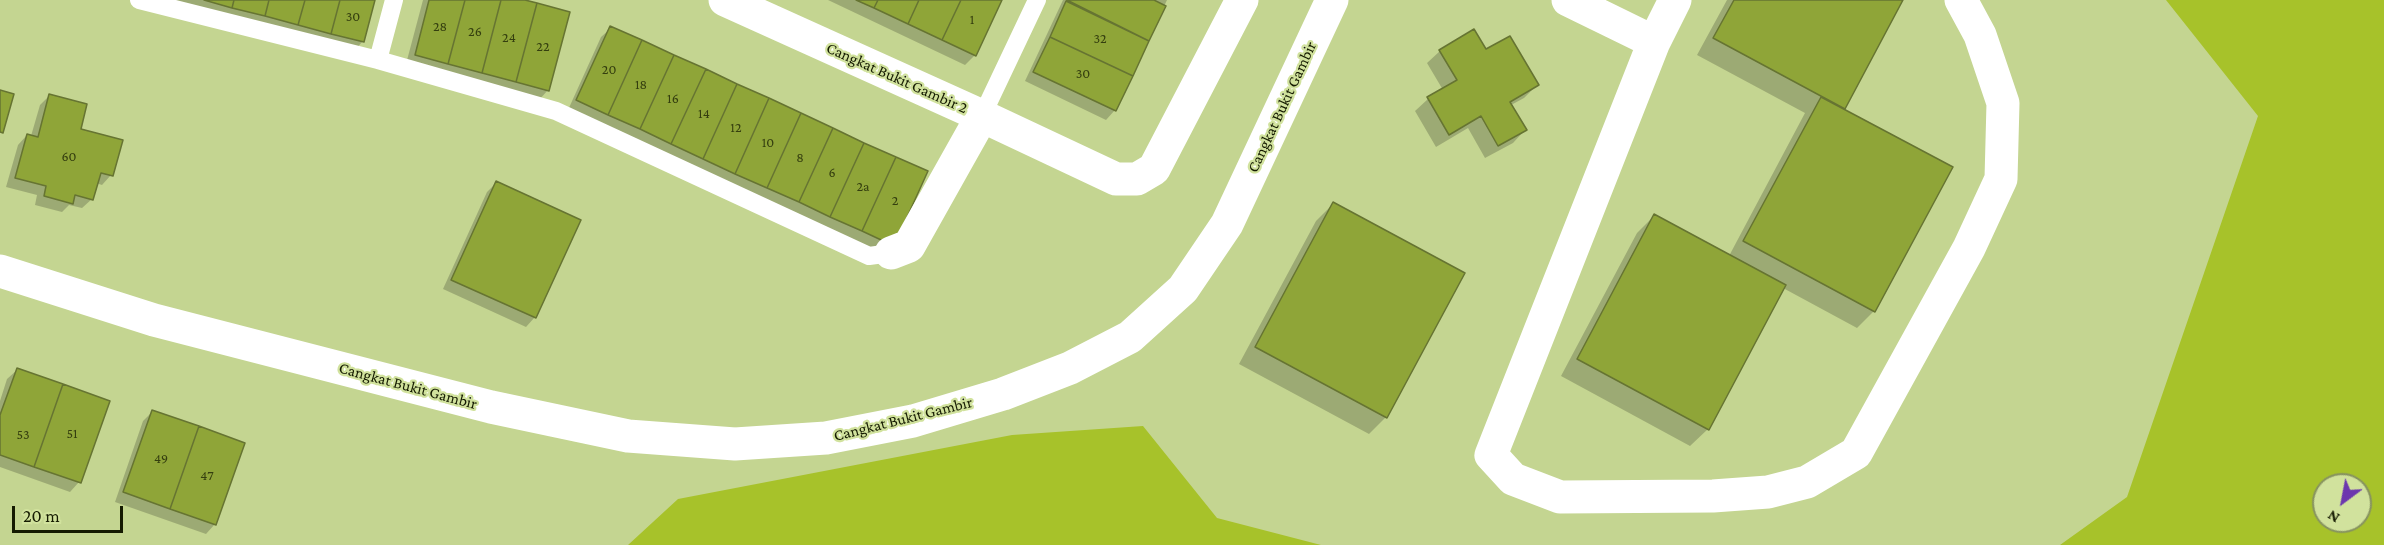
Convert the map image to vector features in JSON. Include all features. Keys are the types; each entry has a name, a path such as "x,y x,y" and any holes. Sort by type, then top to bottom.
{"street":[{"name":"Cangkat Bukit Gambir 2","path":"725,0 982,116 909,246 891,253"},
{"path":"982,116 1116,179 1137,179 1154,169 1242,0"},
{"name":"Cangkat Bukit Gambir","path":"0,270 165,323 491,407 628,436 735,444 826,438 902,423 1003,394 1070,368 1130,337 1183,290 1227,224 1332,0"},
{"path":"1568,0 1654,42"},
{"path":"1675,0 1654,42 1491,455 1513,479 1560,497 1720,496 1768,492 1807,482 1856,453 1969,248 2001,180 2003,103 1980,34 1961,0"}],"lane":[{"path":"139,0 378,60 556,111 869,256 891,253"},
{"path":"378,60 394,0"},
{"path":"982,116 1037,0"}],"green space":[{"path":"2166,0 2384,0 2384,545 2060,545 2127,497 2258,116"},
{"path":"1143,426 1217,518 1321,545 628,545 678,499 1012,435"}],"building":[{"path":"204,0 234,0 232,8"},
{"path":"234,0 269,0 265,16 232,8"},
{"path":"269,0 305,0 298,25 265,16"},
{"path":"305,0 340,0 331,34 298,25"},
{"path":"340,0 375,0 364,42 331,34"},
{"path":"429,0 465,0 448,64 415,55"},
{"path":"465,0 501,0 482,73 448,64"},
{"path":"501,0 525,0 537,3 516,82 482,73"},
{"path":"856,0 878,0 874,8"},
{"path":"878,0 919,0 908,24 874,8"},
{"path":"919,0 961,0 942,40 908,24"},
{"path":"961,0 1002,0 976,56 942,40"},
{"path":"1067,0 1154,0 1166,6 1149,41"},
{"path":"1734,0 1903,0 1845,109 1713,38"},
{"path":"1066,1 1149,41 1133,76 1050,37"},
{"path":"537,3 570,12 549,91 516,82"},
{"path":"610,26 642,40 608,115 576,100"},
{"path":"1474,29 1486,49 1510,36 1539,85 1510,102 1527,130 1498,146 1481,116 1449,135 1427,97 1457,80 1439,50"},
{"path":"1050,37 1133,76 1116,111 1033,72"},
{"path":"642,40 674,55 640,129 608,115"},
{"path":"674,55 706,69 671,144 640,129"},
{"path":"706,69 737,84 703,159 671,144"},
{"path":"737,84 769,98 735,174 703,159"},
{"path":"0,90 14,94 3,133 0,132"},
{"path":"49,94 87,104 81,129 123,140 113,176 101,173 93,200 75,195 73,204 44,196 46,186 15,178 27,134 38,137"},
{"path":"1821,97 1953,167 1875,312 1743,241"},
{"path":"769,98 801,113 767,188 735,174"},
{"path":"801,113 833,128 799,202 767,188"},
{"path":"833,128 864,143 830,217 799,202"},
{"path":"864,143 896,157 862,231 830,217"},
{"path":"896,157 928,171 894,246 862,231"},
{"path":"496,181 581,220 536,318 451,280"},
{"path":"1333,202 1465,273 1387,418 1255,347"},
{"path":"1654,214 1786,285 1709,430 1577,359"},
{"path":"17,368 63,384 34,467 0,455 0,415"},
{"path":"63,384 110,401 81,483 34,467"},
{"path":"152,410 199,426 170,509 123,492"},
{"path":"199,426 245,443 216,525 170,509"}]}
